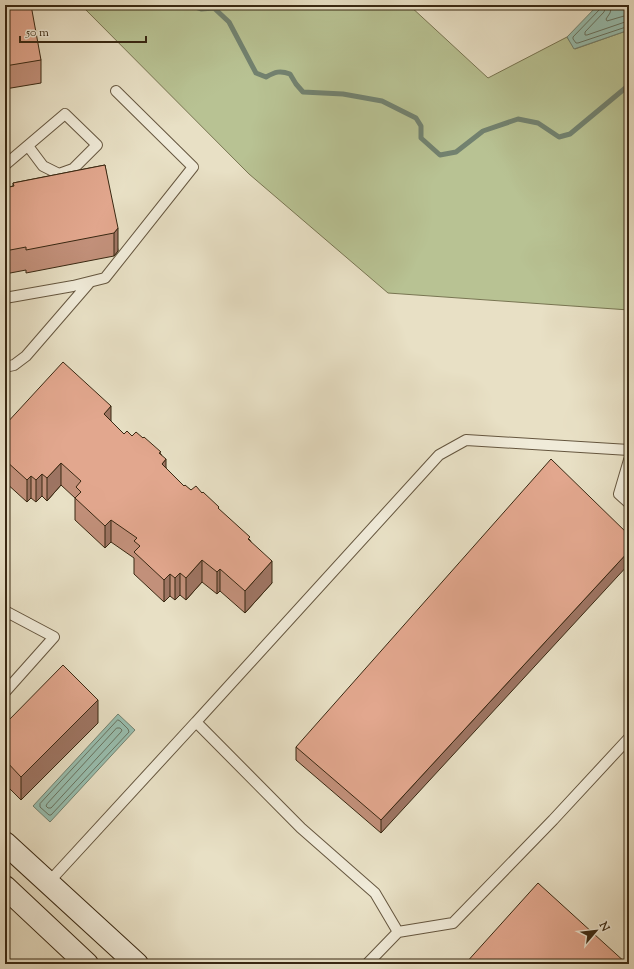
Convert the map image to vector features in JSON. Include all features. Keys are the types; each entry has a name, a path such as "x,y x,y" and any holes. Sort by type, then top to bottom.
{"main road":[{"path":"5,843 137,964"},
{"path":"5,887 88,964"}],"lane":[{"path":"5,298 73,286 105,278 193,167 116,91"},
{"path":"5,166 28,146 65,114 97,145 73,169 59,174 43,166 28,146"},
{"path":"5,367 14,365 26,356 90,282"},
{"path":"48,883 439,455 466,440 629,450"},
{"path":"629,460 619,494 629,503"},
{"path":"5,611 54,637 5,692"},
{"path":"196,722 301,828 375,893 398,932"},
{"path":"367,964 398,932 453,923 553,820 629,738"}],"shaded area":[{"path":"81,5 409,5 488,78 567,37 575,49 629,30 629,310 388,293 249,174"}],"water":[{"path":"598,5 629,5 629,30 574,49 567,37"},
{"path":"118,714 135,730 50,822 33,806"}],"building":[{"path":"5,5 31,5 41,60 5,66"},
{"path":"105,165 118,228 114,233 26,250 26,247 5,251 5,188 14,186 13,183"},
{"path":"63,362 111,406 104,414 124,434 127,431 132,436 136,432 143,438 144,437 161,452 159,453 166,459 162,464 184,486 185,485 191,490 196,486 250,537 248,539 272,561 245,591 220,569 217,572 202,560 186,578 180,573 175,578 170,574 164,580 134,552 140,546 134,541 137,538 111,520 105,526 75,498 81,492 76,487 81,481 61,463 47,478 42,474 36,480 31,476 27,480 5,460 5,456 8,453 5,449 5,425"},
{"path":"551,459 629,535 629,551 381,820 296,747"},
{"path":"63,665 98,700 21,777 5,760 5,724"},
{"path":"538,883 627,964 465,964"}],"waterway":[{"path":"189,5 201,9 214,8 229,22 256,73 266,77 278,72 290,74 303,92 343,94 382,101 416,118 421,126 421,138 440,155 456,152 483,131 518,119 538,123 559,137 570,134 629,85"}]}
